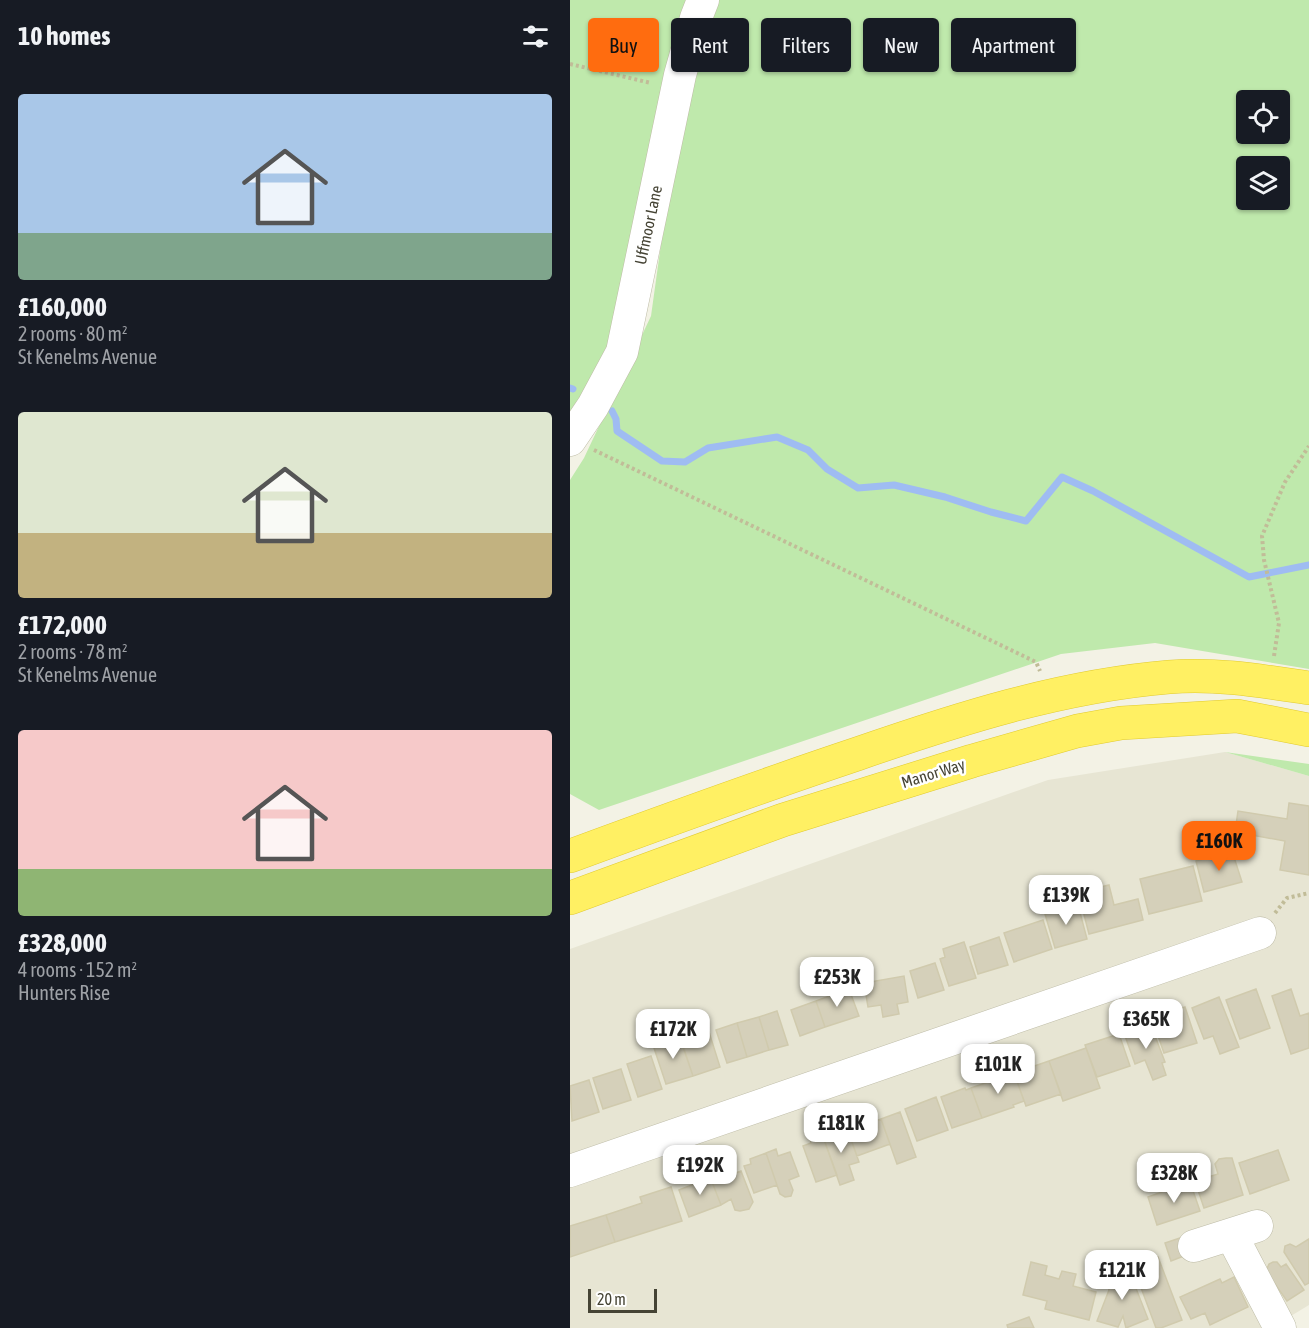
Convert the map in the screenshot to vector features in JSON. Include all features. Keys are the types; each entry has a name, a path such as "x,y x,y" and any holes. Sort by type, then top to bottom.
{"highway":[{"path":"570,856 764,785 954,720 1088,687 1170,677 1224,676 1309,688"},
{"name":"Manor Way","path":"570,898 783,820 1077,731 1121,723 1237,716 1309,730"}],"street":[{"name":"Uffmoor Lane","path":"571,439 593,406 622,352 676,89 703,0"},
{"path":"570,1171 1260,933"},
{"path":"1194,1246 1244,1231 1280,1328"}],"path":[{"path":"570,64 676,89"},
{"path":"571,439 1036,662 1050,696"},
{"path":"1270,682 1279,623 1264,561 1262,536 1285,482 1309,446"},
{"path":"1260,933 1287,898 1309,893"}],"shaded area":[{"path":"1225,752 1309,776 1309,1305 1271,1328 570,1328 570,949 1048,780"}],"green space":[{"path":"570,0 694,0 690,18 671,18 671,72 677,72 618,327 570,423"},
{"path":"718,0 1309,0 1309,669 1155,643 1061,654 599,810 570,794 570,480 584,458 651,316 674,151 693,72 749,72 749,18 712,18"},
{"path":"1225,752 1309,764 1309,776"}],"building":[{"path":"1289,803 1309,806 1309,875 1280,870 1285,841 1235,832 1238,811 1287,819"},
{"path":"1232,851 1242,882 1204,892 1196,861"},
{"path":"1193,866 1202,901 1149,914 1140,879"},
{"path":"1109,885 1114,905 1138,899 1143,920 1089,934 1080,899 1097,895 1096,888"},
{"path":"1078,905 1087,939 1055,948 1045,914"},
{"path":"1043,920 1052,949 1014,962 1004,933"},
{"path":"999,937 1008,965 978,974 970,947"},
{"path":"964,942 976,978 949,986 940,959 945,957 943,949"},
{"path":"935,963 944,990 918,998 910,971"},
{"path":"904,976 908,1002 897,1004 899,1014 883,1017 881,1005 868,1007 864,983"},
{"path":"849,989 859,1016 825,1027 816,1001"},
{"path":"1256,989 1270,1028 1240,1039 1226,1000"},
{"path":"1291,989 1300,1016 1309,1013 1309,1048 1291,1054 1272,996"},
{"path":"1219,997 1239,1047 1220,1054 1213,1036 1204,1039 1192,1008"},
{"path":"816,1001 825,1027 800,1036 791,1010"},
{"path":"1185,1007 1197,1043 1164,1053 1154,1024 1171,1018 1169,1012"},
{"path":"777,1011 788,1045 769,1050 759,1017"},
{"path":"759,1017 769,1050 747,1057 737,1023"},
{"path":"737,1023 747,1057 727,1063 716,1030"},
{"path":"1150,1023 1165,1062 1162,1063 1166,1075 1153,1080 1145,1060 1135,1064 1124,1033"},
{"path":"709,1032 720,1067 693,1076 681,1041"},
{"path":"1119,1034 1130,1066 1097,1077 1085,1045"},
{"path":"680,1037 693,1076 666,1084 653,1045"},
{"path":"1086,1048 1100,1088 1063,1101 1049,1061"},
{"path":"651,1056 662,1089 638,1097 627,1064"},
{"path":"1049,1061 1061,1094 1026,1106 1014,1073"},
{"path":"621,1069 631,1100 603,1109 593,1078"},
{"path":"1014,1073 1024,1101 1013,1105 1014,1107 982,1118 971,1088"},
{"path":"589,1080 599,1112 572,1121 570,1086"},
{"path":"965,1088 966,1090 971,1088 982,1118 952,1128 941,1097"},
{"path":"936,1097 948,1130 917,1141 905,1109"},
{"path":"900,1112 916,1157 897,1164 881,1119"},
{"path":"881,1119 890,1144 857,1156 848,1131"},
{"path":"836,1129 838,1135 848,1131 859,1162 849,1165 854,1180 840,1185 822,1134"},
{"path":"822,1134 837,1175 816,1182 803,1146 811,1143 810,1138"},
{"path":"776,1149 778,1156 790,1152 799,1176 789,1180 793,1190 791,1196 785,1197 780,1194 766,1153"},
{"path":"1278,1150 1289,1180 1250,1194 1239,1163"},
{"path":"766,1153 777,1185 754,1193 744,1166 751,1164 750,1159"},
{"path":"1232,1158 1243,1195 1204,1208 1195,1181 1218,1174 1215,1164 1219,1159"},
{"path":"723,1170 725,1177 741,1171 753,1202 749,1209 735,1210 731,1199 721,1205 709,1174"},
{"path":"709,1174 721,1205 689,1217 679,1190 697,1183 696,1179"},
{"path":"1190,1182 1200,1211 1157,1225 1148,1197"},
{"path":"671,1187 682,1221 615,1242 606,1215 642,1203 640,1197"},
{"path":"606,1215 615,1242 570,1257 570,1226"},
{"path":"1183,1237 1189,1254 1171,1261 1165,1243"},
{"path":"1309,1239 1309,1283 1305,1285 1284,1252 1285,1246 1290,1244 1296,1247"},
{"path":"1158,1257 1182,1320 1161,1328 1156,1328 1137,1277 1146,1273 1142,1263"},
{"path":"1031,1262 1047,1266 1045,1275 1059,1279 1062,1271 1076,1274 1073,1286 1096,1292 1089,1320 1045,1309 1047,1301 1023,1295"},
{"path":"1277,1262 1281,1267 1286,1264 1304,1290 1287,1301 1266,1271 1269,1264"},
{"path":"1116,1267 1122,1269 1124,1276 1130,1273 1148,1319 1126,1328 1123,1316 1118,1327 1097,1321 1109,1290 1107,1282 1111,1280 1109,1274 1111,1269"},
{"path":"1234,1277 1248,1307 1210,1325 1205,1313 1191,1319 1180,1297 1220,1279 1222,1283"},
{"path":"1029,1317 1034,1328 1008,1328 1007,1325"}],"waterway":[{"path":"612,411 616,419 617,431 662,461 685,462 708,448 777,437 808,450 827,469 858,488 894,485 945,497 1026,521 1062,477 1093,491 1249,577 1309,565"}]}
